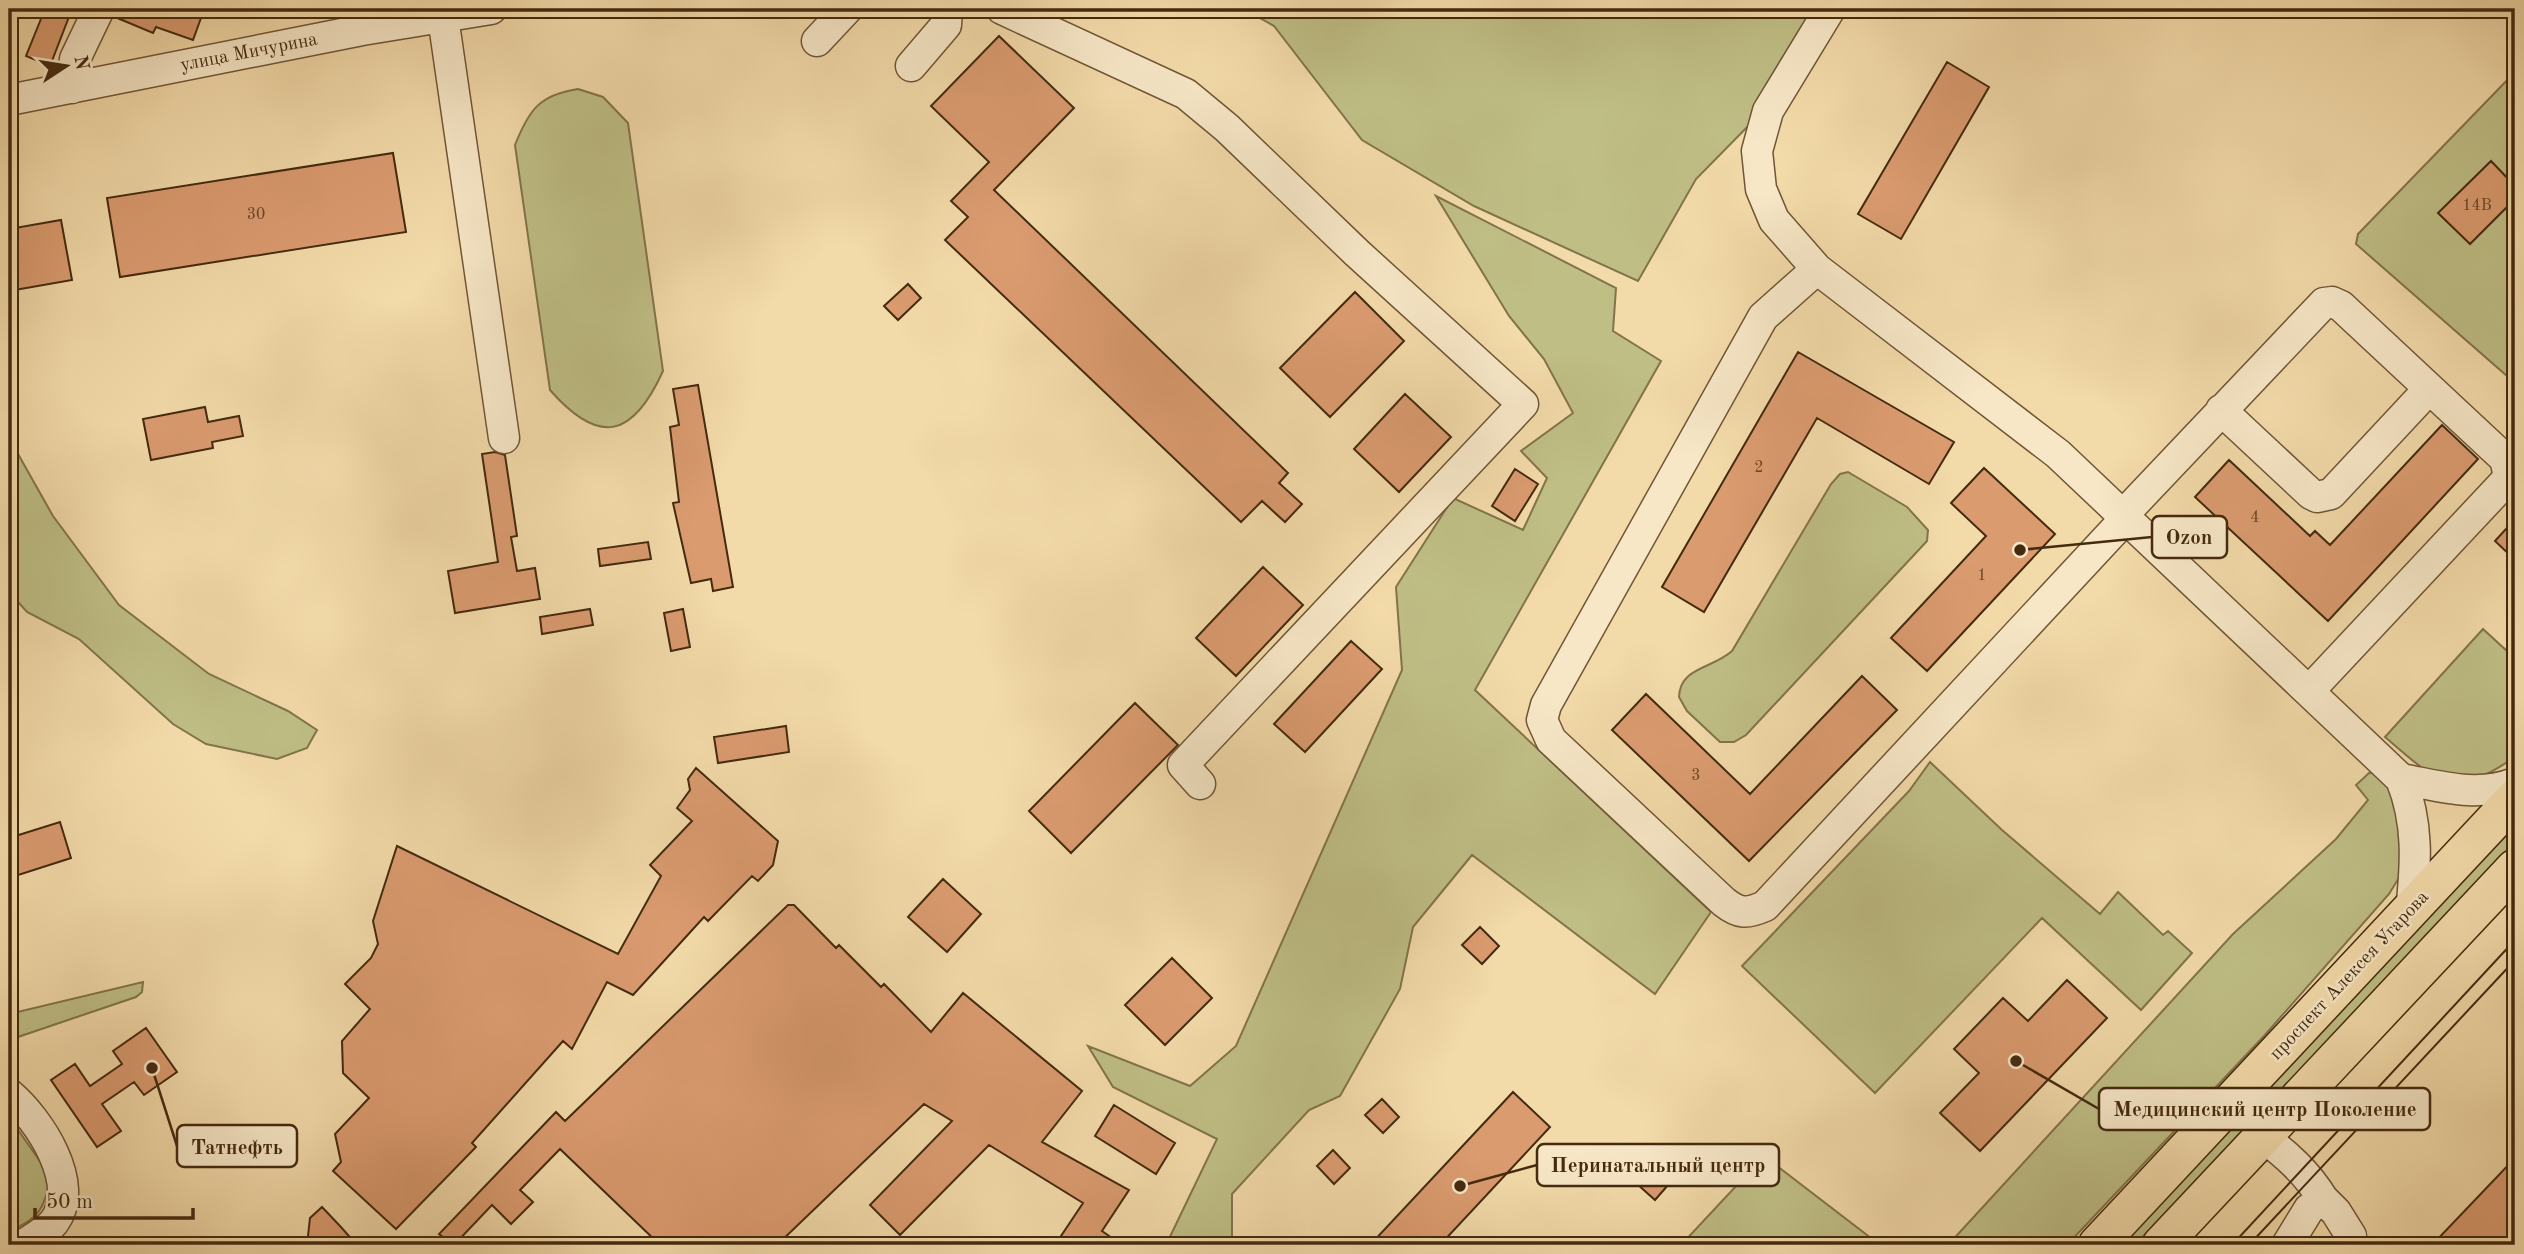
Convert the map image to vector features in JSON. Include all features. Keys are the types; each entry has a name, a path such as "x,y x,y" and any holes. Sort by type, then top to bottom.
{"main road":[{"name":"проспект Алексея Угарова","path":"2098,1245 2515,798"},
{"path":"2161,1245 2515,868"}],"street":[{"path":"72,89 75,59 99,9"},
{"name":"улица Мичурина","path":"9,100 72,89 365,20 443,17 491,9"},
{"path":"817,41 847,9"},
{"path":"911,66 946,25 947,9"},
{"path":"1002,9 1185,94 1227,128 1357,253 1523,404 1183,765 1200,784"},
{"path":"1830,9 1768,111 1758,151 1761,189 1774,220 1817,269 2018,421 2124,516 2401,779 2411,803 2416,832 2411,911"},
{"path":"443,17 504,438"},
{"path":"1817,269 1763,317 1546,705 1542,720 1551,740 1724,902 1740,913 1748,913 1765,906 2317,307 2332,302 2505,459 2508,476 2309,691"},
{"path":"2221,410 2311,494 2324,497 2331,494 2429,389"},
{"path":"2401,779 2459,791 2481,791 2515,783"},
{"path":"9,1094 22,1105 57,1157 64,1195 54,1223 23,1245"},
{"path":"2263,1137 2289,1157 2313,1182 2323,1199 2336,1212 2351,1238"},
{"path":"2287,1245 2309,1209 2323,1199"}],"shaded area":[{"path":"1244,9 1833,9 1760,114 1696,179 1638,281 1474,206 1362,140 1274,26"},
{"path":"2515,72 2515,383 2356,244 2358,234"},
{"path":"578,89 603,97 628,123 663,371 640,410 614,427 600,426 585,420 550,390 515,145 525,122 537,106 554,95"},
{"path":"1436,196 1616,288 1613,331 1661,361 1475,690 1711,912 1655,994 1472,855 1413,927 1400,989 1340,1096 1309,1110 1232,1194 1232,1245 1166,1245 1217,1139 1113,1087 1088,1046 1190,1086 1236,1046 1402,670 1396,587 1453,498 1523,530 1547,478 1521,451 1573,413 1544,359 1509,316"},
{"path":"9,438 53,516 119,605 209,674 288,711 317,730 307,748 277,759 206,744 173,724 79,639 27,612 9,592"},
{"path":"1848,472 1907,507 1928,530 1927,541 1746,735 1734,742 1720,742 1687,711 1679,697 1681,687 1691,674 1732,651 1831,484 1840,474"},
{"path":"2483,629 2507,651 2515,643 2515,757 2475,779 2460,782 2446,780 2433,775 2385,737"},
{"path":"1930,762 2002,830 2100,914 2118,892 2163,935 2168,931 2192,953 2141,1010 2042,918 1875,1093 1742,966 1909,791"},
{"path":"2377,772 2396,790 2405,868 2389,894 2264,1036 2067,1245 1948,1245 2233,934 2336,839 2368,800 2356,785 2369,773"},
{"path":"2515,825 2515,842 2135,1245 2120,1245"},
{"path":"143,982 142,992 136,997 9,1040 9,1014"},
{"path":"9,1117 51,1177 39,1211 27,1222 9,1231"},
{"path":"1764,1156 1880,1245 1681,1245"}],"building":[{"path":"45,9 72,9 50,66 26,56"},
{"path":"116,9 172,9 201,18 193,40 156,27 153,33 115,17"},
{"path":"999,36 1074,108 994,190 1288,473 1279,483 1302,504 1285,522 1262,501 1241,522 945,240 968,217 951,201 989,162 931,106"},
{"path":"1947,62 1989,87 1901,239 1858,214"},
{"path":"393,153 406,232 120,277 107,198"},
{"path":"2491,161 2515,186 2515,199 2470,244 2438,213"},
{"path":"61,220 72,280 9,291 9,229"},
{"path":"908,284 921,298 898,320 884,306"},
{"path":"1355,292 1404,341 1330,417 1280,368"},
{"path":"1798,352 1954,442 1929,484 1817,418 1704,612 1662,587"},
{"path":"698,385 733,587 713,591 711,579 691,583 673,503 679,502 670,427 679,425 673,389"},
{"path":"1405,394 1451,437 1399,492 1354,449"},
{"path":"205,407 208,422 239,416 243,436 212,442 213,448 151,460 143,419"},
{"path":"2442,425 2478,459 2328,621 2195,497 2229,460 2310,536 2315,531 2330,545"},
{"path":"495,452 505,455 517,536 511,537 517,571 535,568 540,599 455,613 448,571 498,562 482,454"},
{"path":"1984,468 2055,534 1927,671 1891,638 1986,536 1951,503"},
{"path":"1515,469 1538,484 1515,521 1492,506"},
{"path":"2515,519 2515,560 2495,541"},
{"path":"648,542 651,559 600,566 598,549"},
{"path":"1263,567 1303,605 1236,676 1196,638"},
{"path":"590,609 593,625 542,634 540,617"},
{"path":"683,609 690,647 671,651 664,613"},
{"path":"1351,641 1382,669 1305,752 1274,724"},
{"path":"1862,676 1897,710 1749,861 1612,730 1646,694 1750,794"},
{"path":"1135,703 1178,745 1071,853 1029,811"},
{"path":"786,726 789,752 718,763 714,737"},
{"path":"696,768 778,841 773,865 758,881 752,876 708,921 704,917 633,995 607,982 572,1049 563,1041 472,1143 476,1147 396,1229 333,1171 341,1162 335,1134 369,1098 343,1073 342,1041 370,1009 345,984 371,958 378,944 373,921 397,846 618,954 661,876 650,865 692,821 677,808 690,790 688,779"},
{"path":"60,822 71,858 9,878 9,838"},
{"path":"943,879 981,914 947,952 908,917"},
{"path":"788,905 794,905 836,948 839,945 881,987 884,984 931,1032 963,993 1082,1091 1042,1142 1129,1190 1102,1231 1122,1245 1055,1245 1083,1203 989,1145 900,1235 870,1205 952,1121 924,1104 777,1245 660,1245 560,1149 520,1190 533,1202 511,1224 492,1205 454,1245 439,1234 556,1112 565,1121"},
{"path":"1480,927 1499,946 1482,964 1462,945"},
{"path":"1172,958 1212,998 1165,1045 1125,1005"},
{"path":"2067,980 2107,1018 1980,1151 1940,1113 1979,1073 1954,1049 2003,998 2028,1021"},
{"path":"146,1028 177,1072 144,1095 134,1082 102,1104 121,1131 97,1147 51,1080 75,1064 90,1086 122,1064 113,1051"},
{"path":"1513,1092 1550,1127 1440,1245 1370,1245"},
{"path":"1382,1099 1399,1117 1383,1133 1365,1115"},
{"path":"1114,1105 1175,1143 1156,1174 1095,1136"},
{"path":"1333,1150 1350,1168 1334,1184 1317,1166"},
{"path":"1665,1153 1682,1169 1655,1200 1637,1184"},
{"path":"2515,1158 2515,1230 2501,1245 2432,1245"},
{"path":"322,1207 357,1245 307,1245 310,1218"}],"tram line":[{"path":"2232,1245 2515,940"},
{"path":"2249,1245 2515,960"}],"place":[{"name":"Ozon","path":"2020,550"},
{"name":"Медицинский центр Поколение","path":"2016,1061"},
{"name":"Татнефть","path":"152,1068"},
{"name":"Перинатальный центр","path":"1460,1186"}]}
